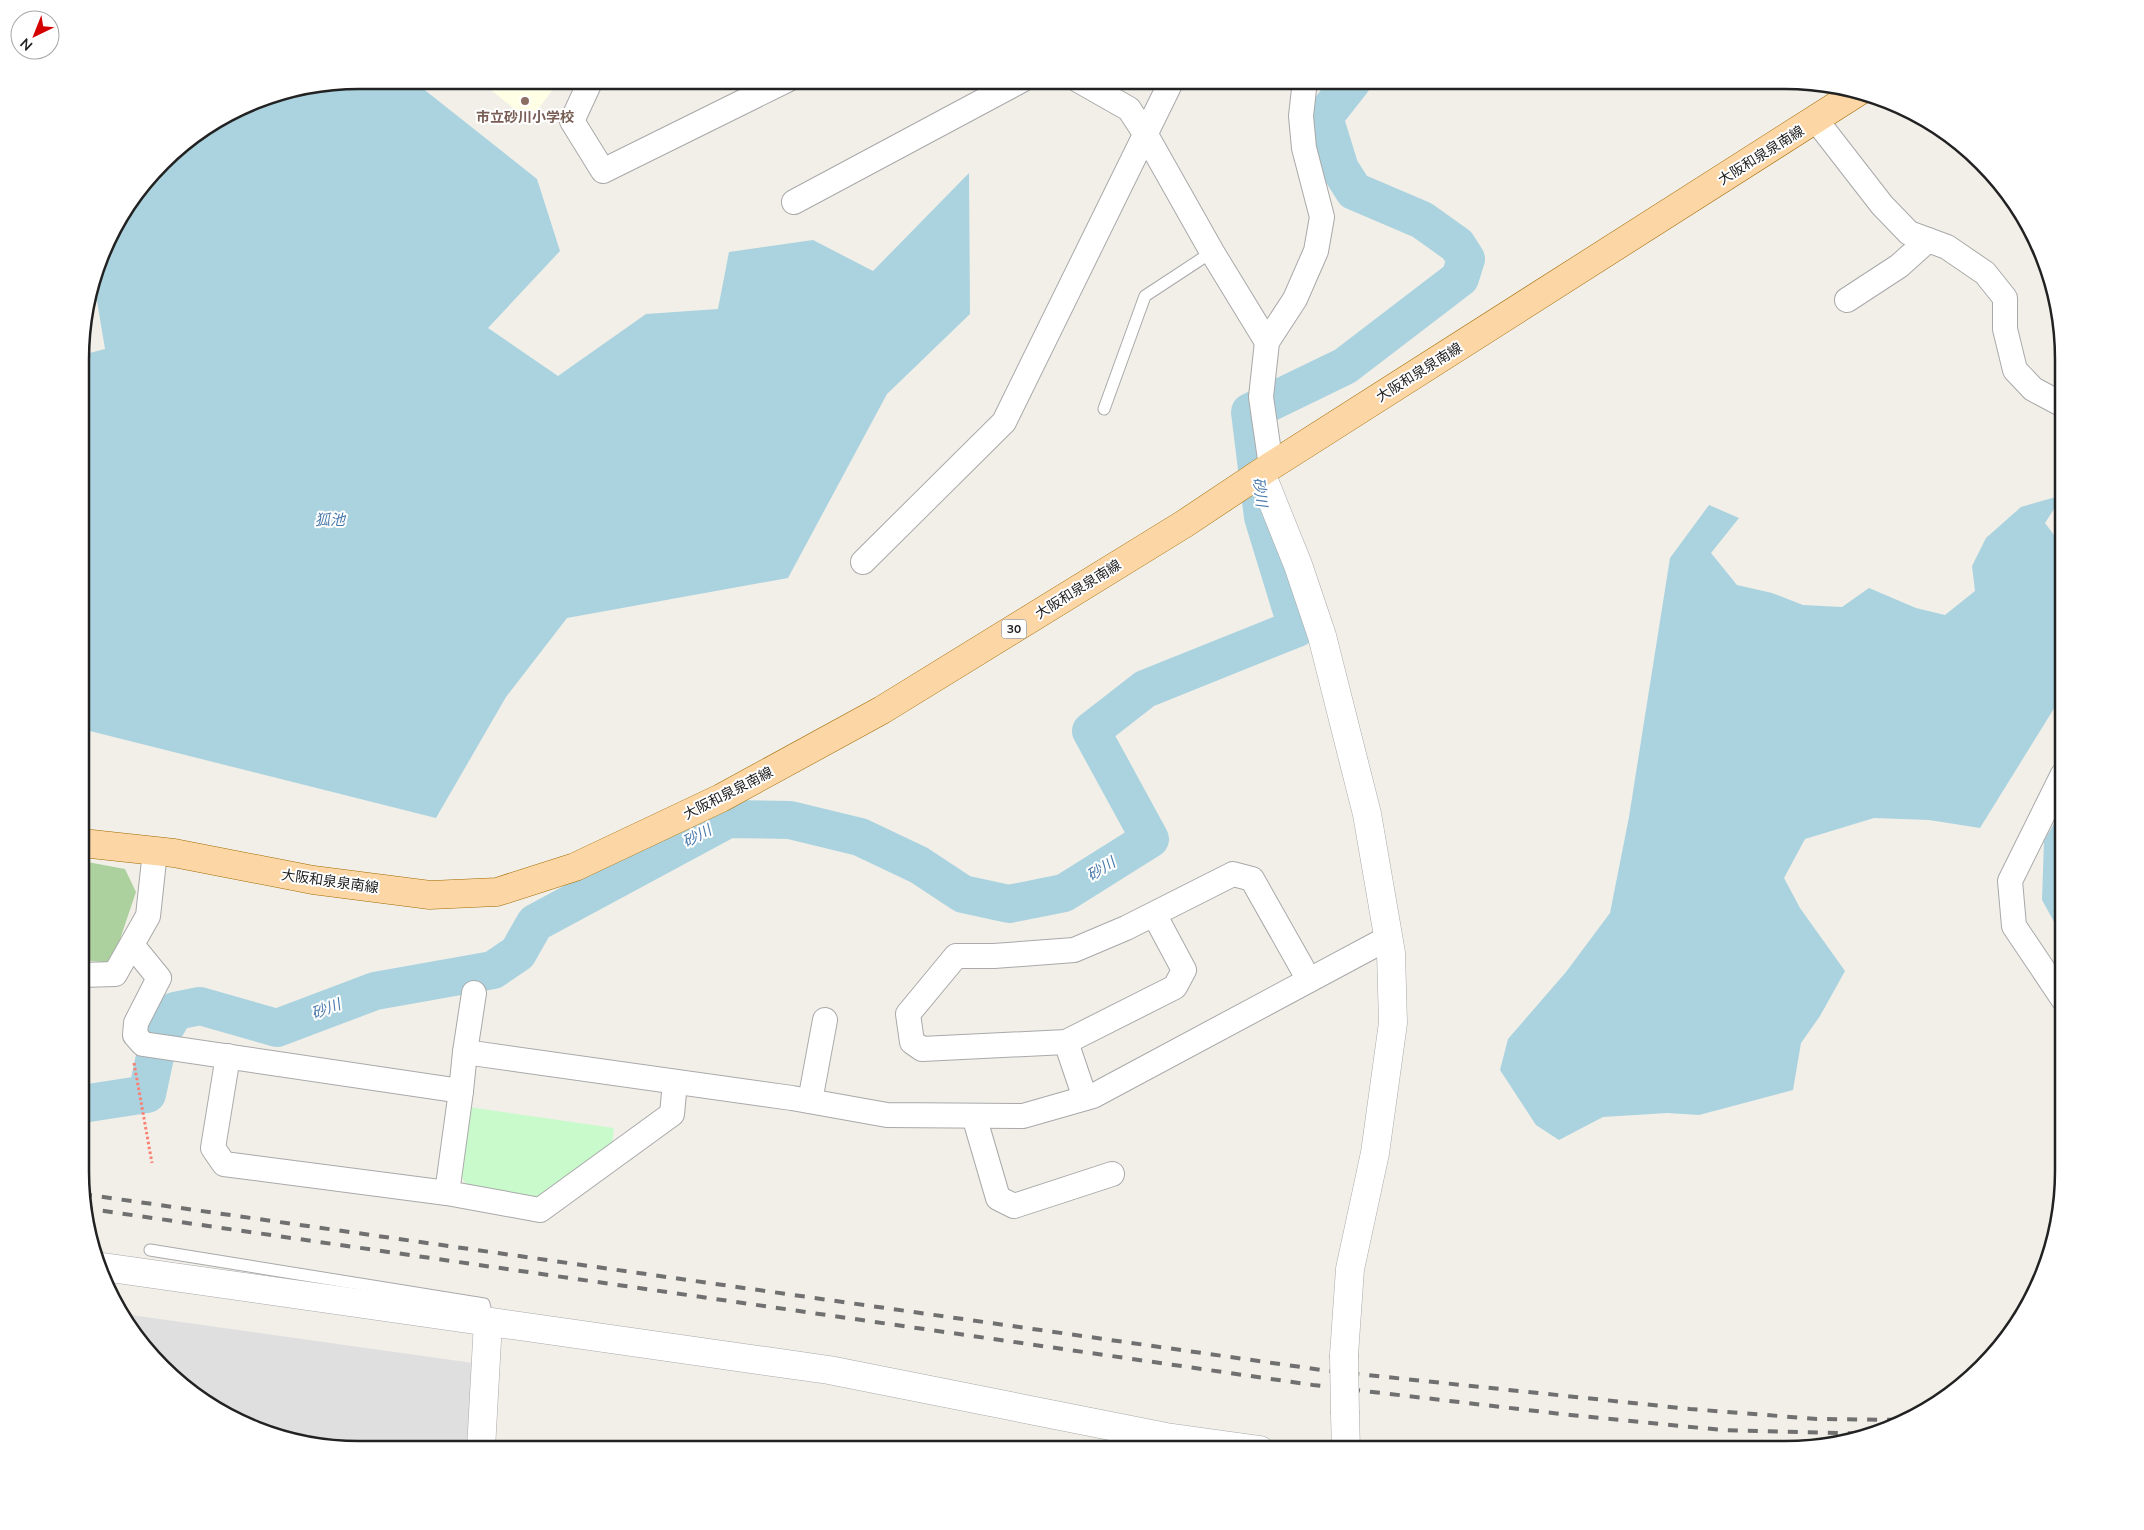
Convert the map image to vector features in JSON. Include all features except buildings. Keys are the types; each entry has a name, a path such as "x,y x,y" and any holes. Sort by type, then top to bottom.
{"main road":[{"name":"大阪和泉泉南線","path":"89,844 155,851 313,880 430,895 497,892 575,867 721,798 882,710 1184,524 1851,97"}],"street":[{"path":"588,89 572,121 603,171 769,89"},
{"path":"794,202 1005,89"},
{"path":"1094,89 1129,109 1267,342"},
{"path":"863,562 1004,422 1168,89"},
{"path":"1305,89 1301,116 1304,148 1322,218 1316,251 1295,299 1267,342 1261,397 1266,470 1322,636 1367,814 1388,938 1393,1023 1375,1153 1350,1269 1344,1355 1346,1441"},
{"path":"1816,120 1882,205 1910,233 1947,247 1985,273 2005,298 2005,329 2015,370 2033,389 2055,401"},
{"path":"1847,300 1900,266 1928,240"},
{"path":"2055,790 2010,881 2014,926 2055,986"},
{"path":"89,975 115,974 148,916 155,851"},
{"path":"1154,914 1184,970 1175,987 1066,1042 922,1049 912,1042 908,1014 956,956 994,956 1074,950 1154,914 1234,874 1252,879 1309,980"},
{"path":"465,1052 887,1115 1023,1116 1093,1096 1388,938"},
{"path":"132,945 159,978 136,1023 135,1035 143,1044 461,1091"},
{"path":"447,1193 474,992"},
{"path":"810,1102 825,1020"},
{"path":"1066,1042 1085,1098"},
{"path":"228,1056 213,1148 224,1164 447,1193 540,1210 672,1114 675,1082"},
{"path":"974,1116 998,1198 1014,1206 1112,1174"},
{"path":"107,1268 829,1370 1166,1438 1190,1441"},
{"path":"481,1441 488,1322"}],"lane":[{"path":"1104,409 1145,296 1212,252"},
{"path":"150,1250 484,1304 488,1322"}],"path":[{"path":"133,1058 152,1163"}],"shaded area":[{"name":"市立砂川小学校","path":"490,89 553,89 529,121"},
{"path":"131,1316 473,1363 470,1441 342,1441 306,1436 272,1427 224,1405 181,1374 156,1349"}],"green space":[{"path":"89,862 125,869 136,892 112,963 89,961"},
{"path":"469,1107 614,1128 612,1146 538,1198 468,1187 461,1176"}],"water":[{"name":"狐池","path":"342,89 423,89 537,179 560,251 488,328 558,376 646,314 718,309 729,252 813,240 873,271 969,173 970,314 887,394 788,578 567,618 506,697 436,818 89,731 89,353 105,349 96,296 103,272 125,224 156,181 181,156 224,125 256,109 306,94"},
{"path":"2055,497 2055,507 2045,523 2055,536 2055,707 1980,828 1929,820 1874,818 1805,839 1784,878 1800,908 1845,971 1820,1016 1801,1043 1793,1090 1699,1115 1667,1113 1603,1117 1559,1140 1536,1125 1500,1070 1508,1039 1566,972 1610,913 1629,817 1670,558 1709,505 1739,518 1711,553 1737,585 1772,593 1803,605 1842,607 1869,588 1916,608 1945,615 1975,591 1972,566 1986,538 2021,507"},
{"path":"2055,822 2055,924 2042,900 2044,841"}],"waterway":[{"name":"砂川","path":"89,1103 147,1094 159,1038 175,1011 200,1006 277,1028 375,991 493,970 518,953 535,923 728,819 790,820 860,837 919,865 963,894 1009,904 1064,893 1150,839 1091,731 1145,689 1297,628 1263,517 1250,412 1345,366 1460,278 1466,259 1457,245 1422,220 1354,191 1340,169 1324,117 1346,89"}],"railway":[{"path":"90,1195 1329,1371 1690,1409 1817,1419 1890,1420"},
{"path":"92,1209 1313,1385 1570,1415 1722,1430 1849,1433"}],"place":[{"name":"市立砂川小学校","path":"525,101"}]}
